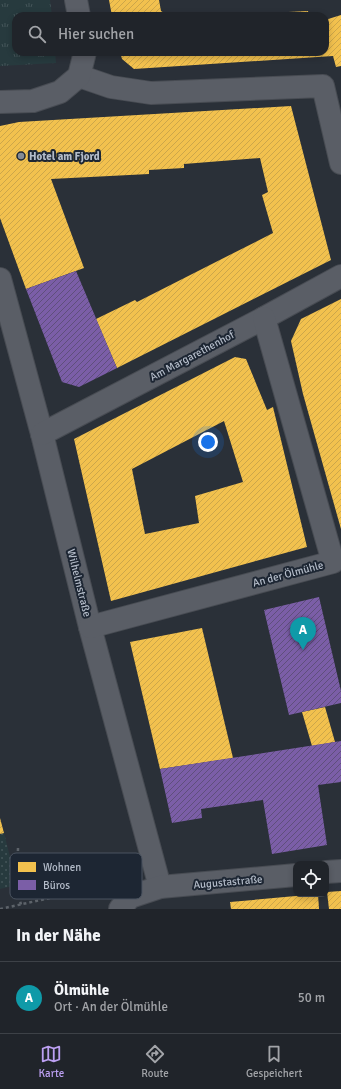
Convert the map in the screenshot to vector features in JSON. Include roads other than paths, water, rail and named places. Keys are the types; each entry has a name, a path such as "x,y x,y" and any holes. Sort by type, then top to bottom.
{"street":[{"path":"76,0 78,12"},
{"path":"0,102 33,101 60,92 79,76 84,56"},
{"path":"79,76 111,87 151,93 323,86 341,163"},
{"name":"Am Margarethenhof","path":"42,434 341,276"},
{"name":"Wilhelmstraße","path":"0,279 42,434 90,628 160,887"},
{"name":"An der Ölmühle","path":"90,628 333,562 264,318"},
{"path":"329,872 341,871"},
{"name":"Augustastraße","path":"142,895 160,887 293,876"}],"place":[{"name":"Hotel am Fjord","path":"21,156"},
{"name":"Ölmühle","path":"303,650"}]}
